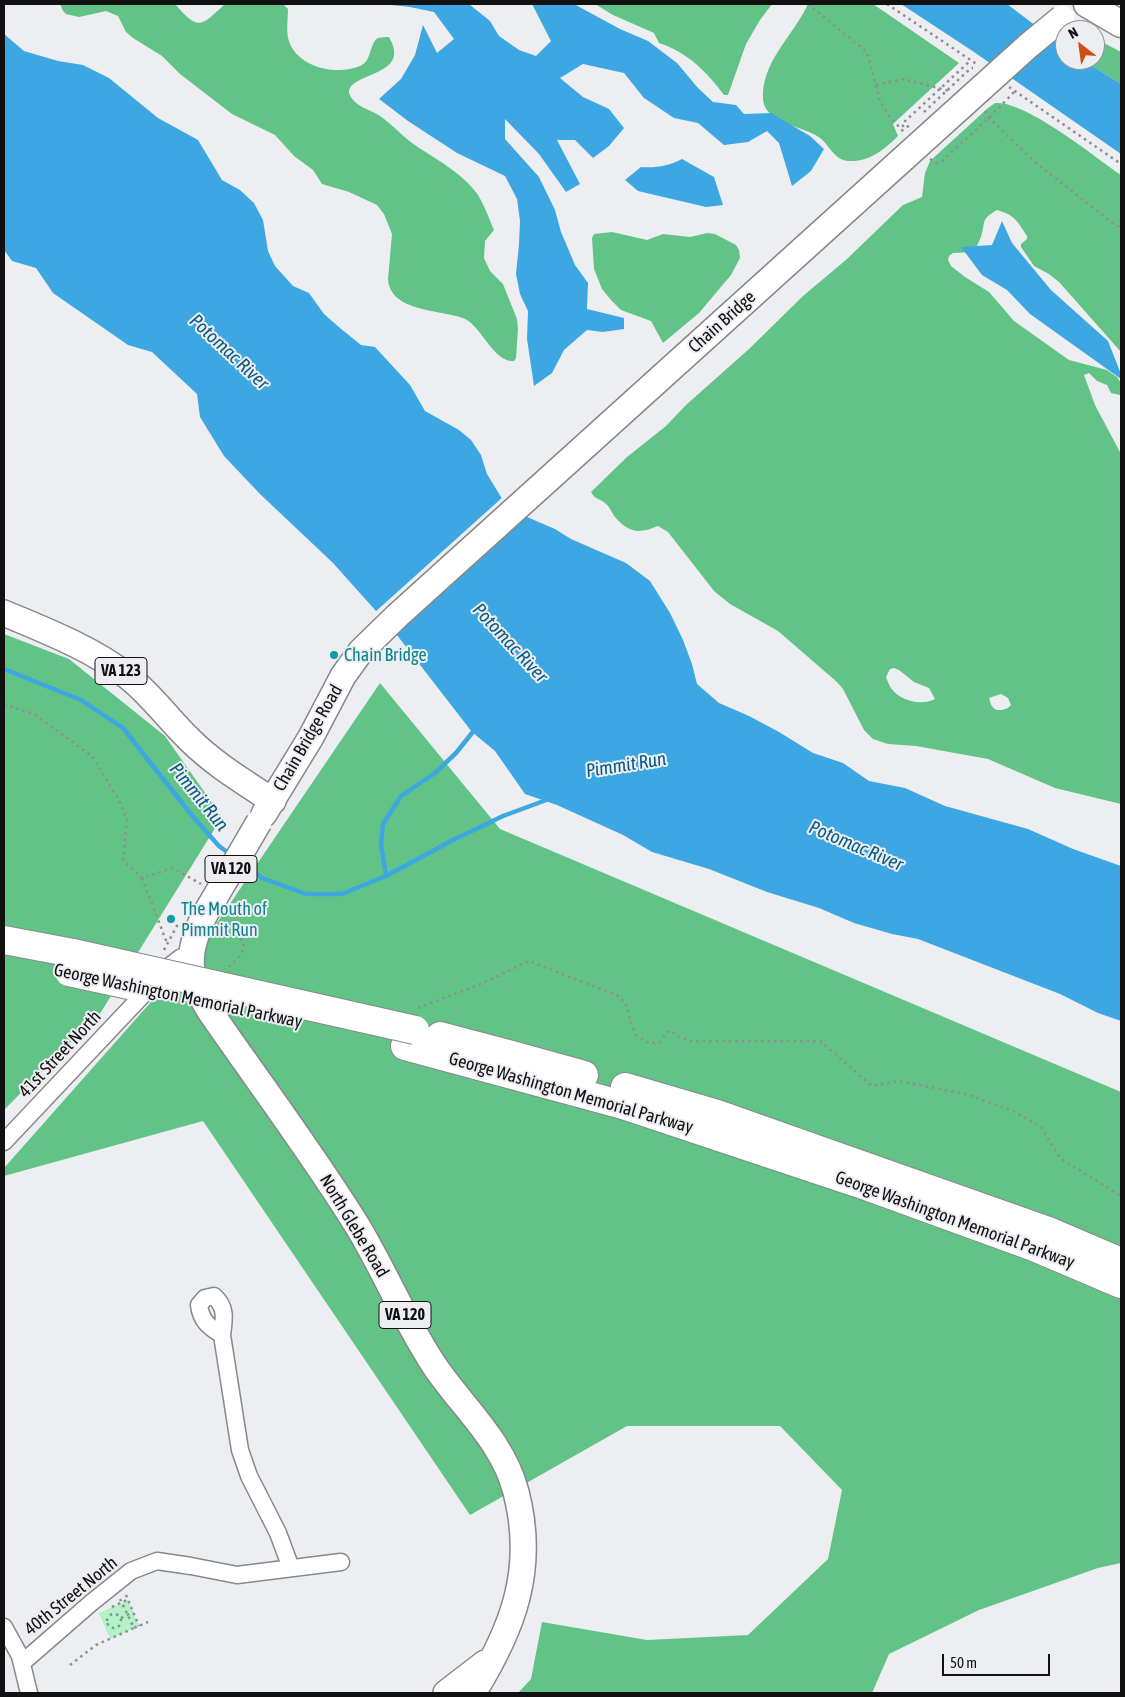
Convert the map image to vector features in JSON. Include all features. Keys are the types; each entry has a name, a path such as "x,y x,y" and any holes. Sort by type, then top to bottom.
{"highway":[{"path":"1088,4 1121,24"},
{"name":"George Washington Memorial Parkway","path":"4,940 71,963 412,1029 512,1055 717,1114 1051,1232 1121,1262"},
{"name":"George Washington Memorial Parkway","path":"4,960 71,963"},
{"name":"George Washington Memorial Parkway","path":"412,1029 642,1112 878,1190 1034,1247 1121,1284"}],"main road":[{"name":"Chain Bridge","path":"390,622 1028,46 1071,11"},
{"name":"Chain Bridge Road","path":"4,612 80,647 126,674 201,751 273,801 344,676 361,651 390,622"},
{"name":"North Glebe Road","path":"273,801 203,913 190,954 193,978 205,1004 336,1194 372,1251 421,1344 448,1384 495,1444 510,1472 521,1516 524,1550 521,1587 514,1613 495,1656 473,1693"},
{"path":"446,1693 495,1656"}],"street":[{"name":"41st Street North","path":"4,1142 158,978 175,961 190,954"},
{"path":"222,1336 240,1450 249,1476 278,1533 291,1568"},
{"name":"40th Street North","path":"22,1663 131,1571 157,1561 237,1575 341,1562"},
{"path":"4,1627 22,1663 29,1693"}],"path":[{"path":"808,4 867,52 880,101 889,116 908,136"},
{"path":"914,121 906,128 902,124 971,60"},
{"path":"921,114 971,68 975,67 978,71"},
{"path":"876,85 903,79 957,93"},
{"path":"926,155 932,162 942,161 1015,91"},
{"path":"980,104 989,118 1035,162 1114,224 1121,227"},
{"path":"4,704 35,715 92,756 119,800 127,820 123,860 142,878 167,943"},
{"path":"142,878 173,868 208,888"},
{"path":"158,978 161,956 167,943 203,913 230,909 244,950 229,967 230,974"},
{"path":"412,1029 483,983 529,961 619,996 628,1007 630,1021 636,1035 649,1043 660,1042 667,1032 672,1031 677,1036 692,1042 820,1041 872,1086 898,1081 966,1094 1013,1111 1041,1127 1060,1158 1121,1196"},
{"path":"126,1595 139,1626"},
{"path":"119,1596 134,1628"},
{"path":"108,1608 128,1600"},
{"path":"121,1618 133,1612"},
{"path":"117,1628 110,1627 107,1620 111,1615 115,1614 121,1618"},
{"path":"117,1628 122,1623 121,1618"},
{"path":"70,1665 90,1648 148,1622"},
{"path":"117,1628 119,1635"}],"green space":[{"path":"60,4 175,4 190,19 200,23 225,4 283,4 288,9 287,33 291,46 297,54 312,65 332,70 351,69 364,64 369,57 375,40 389,37 394,49 393,59 388,66 354,84 350,89 350,95 359,105 389,122 412,143 464,179 478,195 494,230 485,241 484,258 490,271 503,284 517,319 516,358 514,361 500,356 477,329 465,319 419,308 407,304 398,298 391,290 388,279 392,234 384,214 377,205 349,192 322,184 313,170 294,156 275,135 232,114 180,74 162,56 126,32 118,16 106,11 79,17 66,14"},
{"path":"595,4 772,4 746,44 728,95 724,95 696,64 678,51 659,43 654,33 613,15"},
{"path":"808,4 873,4 959,63 893,124 898,136 882,150 870,157 856,161 840,159 820,138 777,119 765,107 763,99 767,73 779,49"},
{"path":"1105,44 1121,52 1121,84 1099,70 1105,70"},
{"path":"995,103 1008,104 1024,110 1060,131 1121,175 1121,352 1059,282 1034,266 1021,247 1027,236 1012,216 997,210 992,213 984,221 981,237 974,252 953,253 949,256 948,260 951,266 965,277 989,292 1014,321 1069,360 1107,370 1117,377 1121,383 1120,395 1111,393 1107,385 1097,381 1089,373 1084,375 1095,405 1121,454 1121,804 1055,788 988,759 916,746 888,744 873,739 864,730 843,689 837,682 778,631 730,604 714,591 668,532 658,526 640,531 630,529 620,522 607,505 591,492 627,457 666,426 686,405 749,349 803,296 847,259 903,205 922,197 925,173 930,161","holes":["894,668 914,682 929,688 935,699 917,702 900,696 891,688 886,677 890,669","1001,694 1008,698 1011,705 999,710 991,705 989,698"]},
{"path":"612,232 647,240 663,234 690,237 707,233 715,234 736,245 740,258 731,275 699,313 663,343 651,321 621,310 602,289 594,269 592,238 594,234"},
{"path":"4,634 69,659 165,736 222,817 101,1012 4,1110"},
{"path":"380,683 500,829 1121,1092 1121,1563 1098,1568 979,1610 889,1654 872,1693 518,1693 531,1679 542,1622 647,1640 748,1635 828,1559 842,1490 780,1426 627,1426 470,1515 203,1121 4,1176 4,1168 204,942"},
{"path":"128,1600 139,1626 110,1639 99,1613"}],"water":[{"path":"382,4 469,4 490,21 499,36 519,50 536,56 551,41 532,4 574,4 620,29 648,41 677,63 698,88 713,102 736,105 744,114 771,113 810,136 824,149 811,171 792,186 779,143 767,131 748,142 724,145 698,123 674,118 644,98 624,73 583,64 560,78 583,97 609,109 624,128 609,146 593,158 575,140 557,140 580,184 566,192 539,154 505,119 505,139 539,177 555,210 561,232 575,265 588,283 587,309 624,318 624,329 603,332 587,330 564,350 552,373 534,386 527,339 528,311 520,294 516,274 520,221 517,199 505,176 457,153 408,121 379,99 401,79 415,55 423,25 437,53 454,39 434,12"},
{"path":"901,4 1007,4 1055,40 1055,70 1099,70 1121,84 1121,154"},
{"name":"Potomac River","path":"4,34 24,51 58,61 83,65 109,78 158,118 198,140 222,180 240,190 254,203 263,220 268,251 275,266 293,286 309,293 324,314 340,328 361,345 375,347 410,385 425,411 459,430 471,440 481,455 487,474 504,502 513,511 626,563 650,581 670,613 683,640 697,684 719,703 749,716 813,753 843,763 869,781 905,788 945,806 1028,829 1073,849 1121,866 1121,1021 1098,1013 1060,994 918,939 854,923 819,908 767,892 709,869 652,852 623,835 557,805 525,794 495,751 472,732 393,630 333,563 260,494 224,456 200,417 197,394 152,352 128,345 53,293 36,268 12,261 4,250"},
{"path":"682,159 714,177 723,205 706,207 638,191 625,180 641,167 662,166"},
{"path":"1002,221 1012,243 1051,290 1108,341 1121,374 1121,379 1030,314 1007,290 982,275 961,247 992,245"}],"pier":[{"path":"504,496 514,509 391,631 374,613"}],"waterway":[{"name":"Pimmit Run","path":"4,669 81,700 123,728 194,818 219,846 231,855"},
{"name":"Pimmit Run","path":"386,876 381,844 383,824 401,796 435,773 456,753 476,728"},
{"name":"Pimmit Run","path":"243,864 262,878 306,894 342,894 386,876 503,816 549,799"}],"place":[{"name":"Chain Bridge","path":"334,655"},
{"name":"The Mouth of Pimmit Run","path":"171,919"}]}
